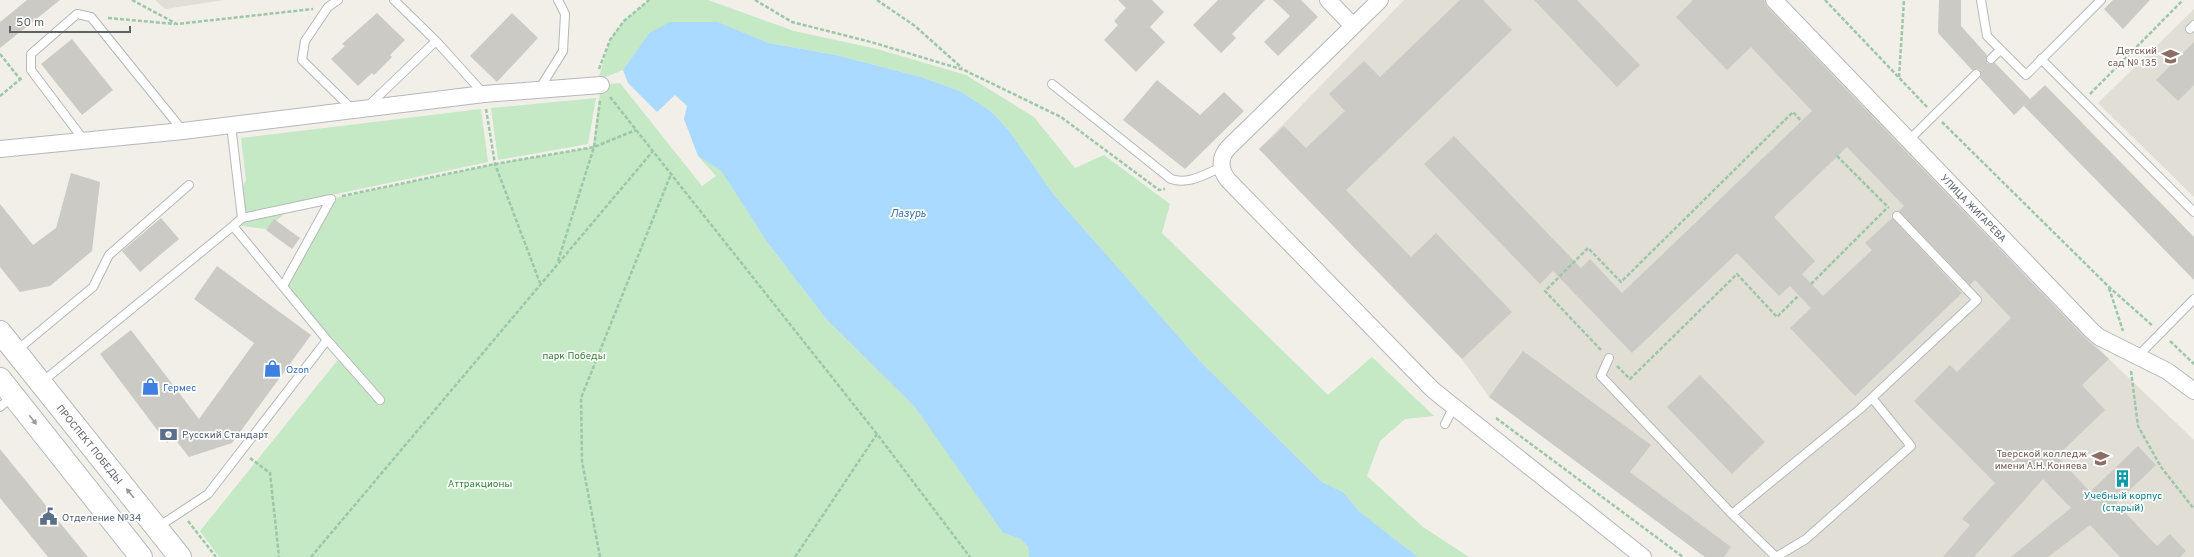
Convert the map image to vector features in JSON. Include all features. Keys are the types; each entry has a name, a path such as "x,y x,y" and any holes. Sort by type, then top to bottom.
{"main road":[{"name":"ПРОСПЕКТ ПОБЕДЫ","path":"0,332 180,557"},
{"path":"0,379 7,401 113,521 141,557"},
{"path":"7,401 23,392 33,391 44,394 56,402"},
{"path":"113,521 126,528 136,531 147,531 157,527"}],"street":[{"path":"1328,0 1353,26"},
{"path":"1380,0 1228,148 1223,155 1222,167 1228,180 1433,390 1643,557"},
{"name":"УЛИЦА ЖИГАРЕВА","path":"1774,0 2092,331 2099,337 2167,371 2194,391"},
{"path":"0,149 83,139 183,131 359,108 540,88 598,85"}],"lane":[{"path":"338,0 328,7 305,41 302,60 359,108 436,41"},
{"path":"393,0 436,41 484,94"},
{"path":"540,88 563,51 566,14 558,0"},
{"path":"1981,0 1987,36 2026,75 2101,0"},
{"path":"83,139 31,70 31,54 77,14 91,17 183,131"},
{"path":"1991,59 2000,50"},
{"path":"2041,59 2194,212"},
{"path":"1909,140 1976,74"},
{"path":"1052,84 1171,179 1180,182 1189,181 1222,167"},
{"path":"231,125 242,218"},
{"path":"15,351 93,287 109,255 189,185"},
{"path":"41,383 242,218 331,199"},
{"path":"283,286 331,199"},
{"path":"1732,514 1872,398 1977,300 1897,216"},
{"path":"232,226 327,340 380,400"},
{"path":"2133,353 2161,333 2194,299"},
{"path":"157,527 208,494 327,340"},
{"path":"1609,358 1601,376 1732,514 1776,557 1806,539 1911,446 1872,398"},
{"path":"1445,424 1454,406"}],"path":[{"path":"132,0 177,24"},
{"path":"557,263 594,146 598,85 610,40 624,21 649,0"},
{"path":"755,0 792,22 871,42 964,70 1061,117 1159,190 1169,188 1180,182"},
{"path":"877,0 915,26 964,70"},
{"path":"1825,0 1935,115 2109,287 2194,364"},
{"path":"1899,78 1904,0"},
{"path":"2083,101 2183,0"},
{"path":"91,17 177,24 328,7"},
{"path":"0,54 20,79"},
{"path":"0,96 31,70"},
{"path":"598,85 636,130 877,434 970,557"},
{"path":"484,94 495,164 540,283"},
{"path":"1799,295 1777,317 1737,274 1630,379 1544,291 1588,248 1621,282 1793,112 1802,121"},
{"path":"331,199 495,164 594,146 636,130"},
{"path":"311,557 540,283 653,152"},
{"path":"1837,156 1897,216"},
{"path":"600,557 582,461 581,398 671,174"},
{"path":"1811,284 1888,207"},
{"path":"2109,287 2133,353 2138,426 2161,467 2194,509"},
{"path":"1495,417 1683,557"},
{"path":"795,557 877,434"},
{"path":"241,451 270,473 279,557"},
{"path":"181,512 216,557"}],"shaded area":[{"path":"155,0 224,0 165,9"},
{"path":"1404,0 1764,0 2109,359 2194,440 2194,557 1705,557 1489,397 1462,359 1259,149"},
{"name":"Детский сад № 135","path":"2194,9 2194,197 2098,103"}],"green space":[{"path":"649,0 708,0 794,31 877,49 966,75 1034,117 1075,168 1104,155 1170,204 1162,233 1328,395 1372,357 1434,416 1405,419 1380,441 1367,476 1423,527 1469,557 1418,557 1360,512 1343,492 1322,482 1200,361 1054,195 1010,132 992,112 960,91 921,77 836,55 769,43 718,22 649,33 623,70 598,80 610,40 624,21"},
{"name":"парк Победы","path":"620,83 702,186 716,176 698,156 721,171 767,242 827,320 914,406 930,429 939,432 939,441 1003,533 1021,539 1028,547 1029,557 219,557 200,531 341,356 283,286 331,199 495,164 593,147 601,85"},
{"path":"596,98 588,144 498,160 491,108"},
{"path":"481,109 488,162 284,205 284,214 266,229 242,226 238,196 246,180 241,138"}],"water":[{"name":"Лазурь","path":"670,22 718,22 769,43 836,55 921,77 960,91 992,112 1010,132 1054,195 1200,361 1322,482 1343,492 1360,512 1418,557 1029,557 1028,547 1021,539 1003,533 914,406 827,320 767,242 721,171 698,156 684,119 687,106 675,95 657,112 628,83 623,70 649,33"}],"building":[{"path":"27,0 60,0 0,48 0,22"},
{"path":"1118,0 1152,0 1164,12 1150,27 1165,42 1136,72 1104,40 1118,25 1114,21 1126,8"},
{"path":"1218,0 1265,0 1232,34 1236,38 1221,53 1193,25"},
{"path":"1273,0 1301,0 1318,17 1278,56 1264,42 1290,16"},
{"path":"1460,0 1483,0 1512,30 1346,190 1411,257 1436,233 1512,312 1462,359 1259,149 1284,126 1306,148 1345,111 1329,94 1364,61 1380,77"},
{"path":"1534,0 1577,0 1640,65 1617,87"},
{"path":"1693,0 1764,0 1767,7 2085,338 2109,359 2082,385 2105,410 2057,456 2090,492 2138,446 2156,465 2116,503 2157,546 2170,534 2186,551 2180,557 2120,557 2090,525 2048,557 2011,557 2071,508 2043,479 1974,557 1943,557 1970,525 1962,519 1995,483 1914,401 1950,365 1957,372 2011,318 1975,280 1970,285 1899,211 1904,206 1847,147 1774,217 1815,261 1802,274 1823,296 1872,250 1865,243 1892,218 1962,293 1855,396 1790,328 1811,308 1790,286 1779,296 1737,253 1632,353 1553,271 1540,284 1424,164 1454,136 1581,268 1590,259 1622,293 1812,111 1751,47 1727,70 1676,17"},
{"path":"1939,0 1961,0 1961,26 1987,55 1987,63 1995,63 2030,99 2045,85 2194,237 2194,280 2024,106 2028,102 2014,115 1980,78 1980,70 1972,70 1938,33"},
{"path":"2113,0 2150,0 2123,29 2104,9"},
{"path":"377,13 405,40 390,55 392,57 374,75 372,73 358,86 331,59 345,46 342,44"},
{"path":"512,13 538,38 497,82 470,56"},
{"path":"72,39 113,90 82,115 41,64"},
{"path":"2194,42 2194,85 2178,101 2156,80"},
{"path":"1157,80 1200,115 1224,92 1244,111 1185,169 1123,120"},
{"path":"71,173 100,182 92,251 50,286 20,292 0,267 0,204 33,245 56,228"},
{"path":"161,218 179,239 140,272 122,251"},
{"path":"274,219 300,238 292,249 266,230"},
{"path":"217,266 311,335 232,443 189,457 174,438 167,443 100,354 131,330 199,419 254,343 194,299"},
{"path":"1523,351 1651,445 1630,472 1731,547 1724,557 1705,557 1489,397"},
{"path":"1700,375 1765,442 1732,474 1667,407"},
{"path":"0,449 88,557 48,557 0,498"}],"place":[{"name":"Детский сад № 135","path":"2170,56"},
{"name":"Ozon","path":"273,369"},
{"name":"Гермес","path":"150,387"},
{"name":"Русский Стандарт","path":"169,434"},
{"name":"Тверской колледж имени А.Н. Коняева","path":"2100,459"},
{"name":"Учебный корпус (старый)","path":"2123,478"},
{"name":"Отделение №34","path":"49,517"}],"park label":[{"name":"Аттракционы","path":"480,483"}]}
